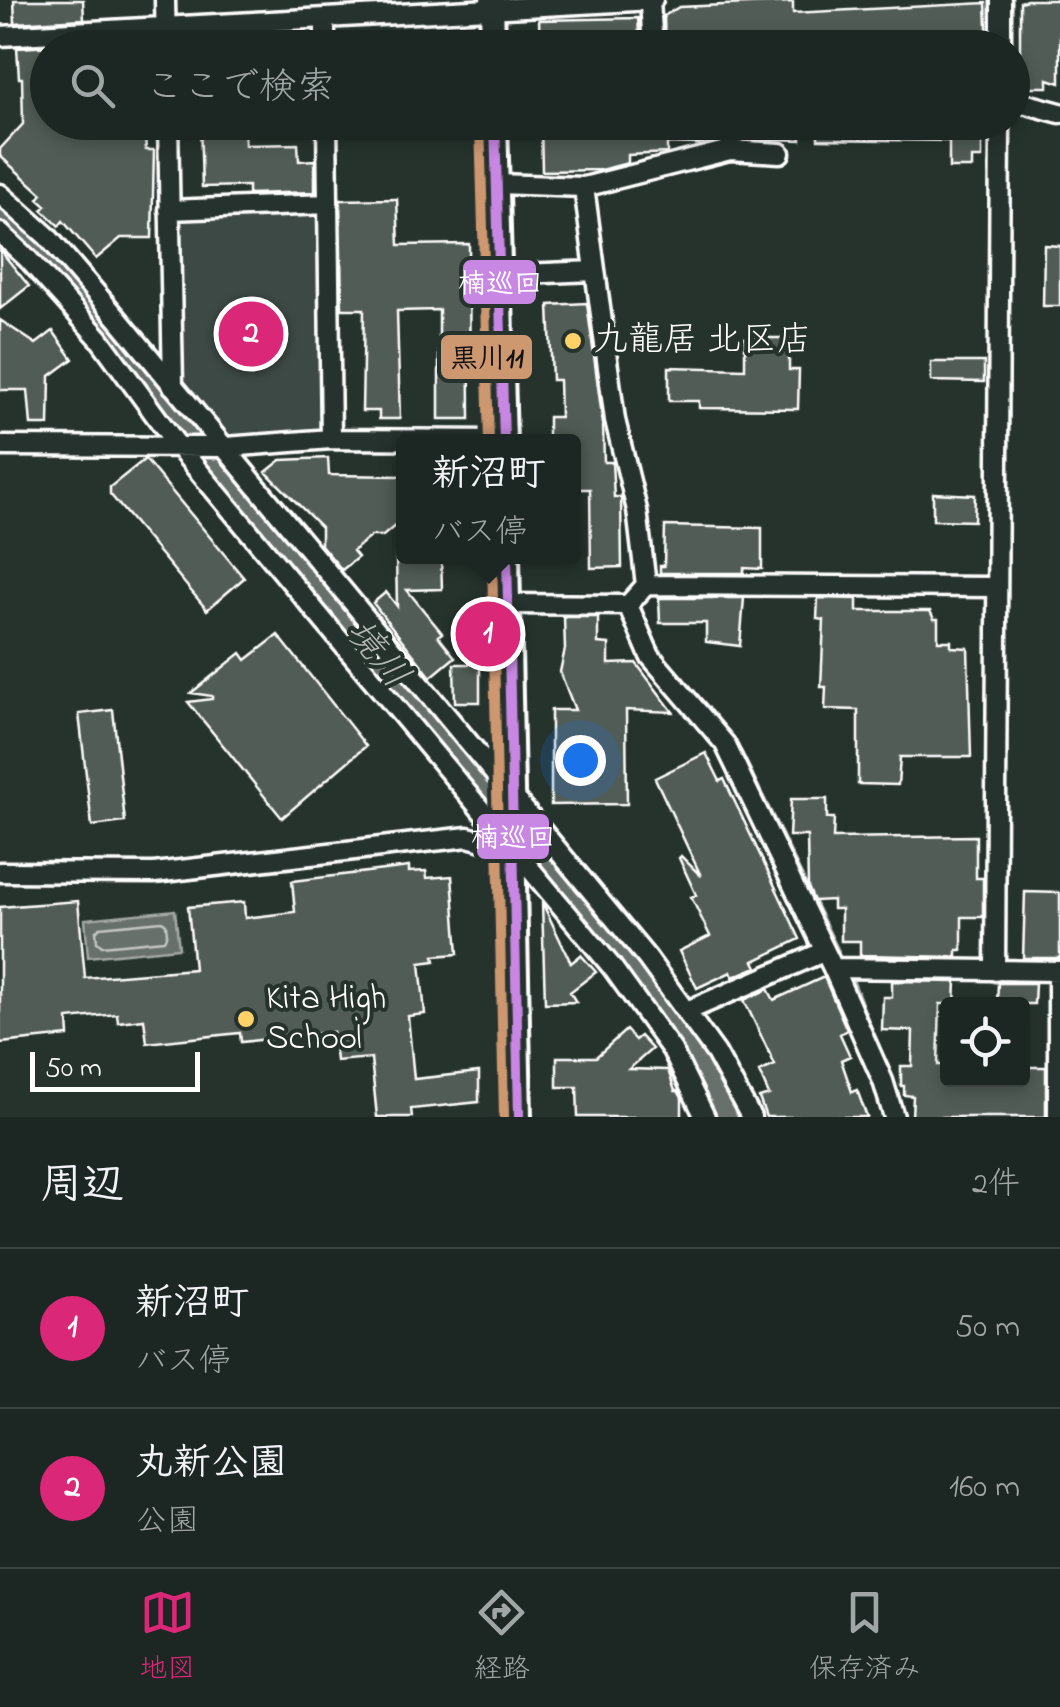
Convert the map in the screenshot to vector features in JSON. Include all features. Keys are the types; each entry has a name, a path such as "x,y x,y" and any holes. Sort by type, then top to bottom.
{"street":[{"path":"165,0 166,30"},
{"path":"237,30 492,5 652,0 653,30"},
{"path":"1001,0 1001,30"},
{"path":"492,5 493,30"},
{"path":"325,20 325,30"},
{"path":"0,36 30,36"},
{"path":"1030,105 1060,113"},
{"path":"168,140 173,387"},
{"path":"326,140 331,440"},
{"path":"496,140 504,434"},
{"path":"730,140 730,150"},
{"path":"994,971 1000,140"},
{"path":"497,184 584,187 730,150 780,153"},
{"path":"584,187 616,420 637,510 646,586"},
{"path":"0,194 47,236 225,447 512,805 687,1011 746,1102 751,1117"},
{"path":"169,210 328,204"},
{"path":"0,233 99,338 178,445 622,981 672,1050 705,1117"},
{"path":"500,275 594,271"},
{"path":"0,446 225,447 396,440"},
{"path":"507,564 519,1117"},
{"path":"508,604 628,606 646,586 996,587"},
{"path":"628,606 650,656 725,744 828,960 883,1082 894,1117"},
{"path":"0,872 154,873 468,837 512,845"},
{"path":"687,1011 828,960 994,971 1059,971 1058,1117"}],"shaded area":[{"path":"326,206 329,438 227,445 175,386 171,212"}],"water":[{"path":"175,910 179,948 88,957 85,919"}],"building":[{"path":"14,0 83,0 84,19 15,23"},
{"path":"1060,0 1060,83 1048,79 1048,87 1030,87 1030,30 1020,30 1020,2"},
{"path":"793,2 793,13 986,3 987,30 664,30 664,16 679,7"},
{"path":"638,18 639,30 539,30 539,20"},
{"path":"30,47 30,140 145,140 146,150 154,150 152,238 121,238 96,259 63,221 59,226 42,210 46,206 38,199 42,194 0,156 0,149 23,124 17,48"},
{"path":"201,140 245,140 245,145 298,144 299,161 315,160 315,192 248,194 248,186 202,187"},
{"path":"541,140 714,140 667,143 667,153 628,155 628,163 601,170 542,171"},
{"path":"884,140 982,140 982,158 972,158 972,168 949,168 949,141"},
{"path":"397,199 399,245 469,244 470,419 439,419 439,310 397,311 400,419 379,419 379,411 362,411 364,309 342,309 340,200"},
{"path":"1044,245 1060,246 1060,306 1043,306"},
{"path":"0,250 29,286 0,309"},
{"path":"587,303 603,424 604,462 612,462 614,497 621,497 622,567 591,568 590,489 581,489 581,434 548,434 548,417 560,417 559,380 552,380 549,305"},
{"path":"0,320 36,344 53,331 73,359 50,376 49,425 31,425 28,390 0,390"},
{"path":"745,338 789,338 789,370 799,370 798,409 699,408 699,401 669,401 669,367 745,369"},
{"path":"931,362 984,362 984,382 931,381"},
{"path":"328,458 329,475 396,476 396,525 383,536 371,536 353,551 358,557 342,570 321,545 321,527 266,472 281,460"},
{"path":"145,459 244,578 207,610 110,494 110,487"},
{"path":"933,493 975,495 974,521 933,520"},
{"path":"665,526 762,528 762,569 744,568 744,573 660,573 660,566 664,566"},
{"path":"396,564 441,564 442,589 407,590 442,633 438,636 455,657 431,677 373,603 386,592 397,606"},
{"path":"659,598 744,598 740,646 706,642 706,623 660,623"},
{"path":"818,598 857,599 857,611 930,611 938,619 938,641 968,648 971,757 900,757 898,785 858,784 858,710 825,709 826,687 821,687 824,620 817,619"},
{"path":"564,617 598,617 598,643 609,644 609,664 636,663 673,712 626,710 627,804 551,805 551,710 575,710 560,672 565,649"},
{"path":"278,635 366,746 282,818 188,702 212,699 191,693 241,653 246,660"},
{"path":"454,664 480,664 480,702 455,702"},
{"path":"113,710 125,822 92,826 79,714"},
{"path":"706,753 720,781 724,779 800,939 754,961 757,967 733,977 731,972 697,988 679,951 710,936 691,897 696,895 679,858 701,876 655,778"},
{"path":"791,799 827,799 827,818 834,818 833,838 976,836 976,878 983,878 983,917 962,917 962,950 957,950 957,957 860,955 860,941 841,941 841,909 833,909 833,900 814,901 808,887 807,836 789,836"},
{"path":"409,867 409,872 426,871 427,878 452,876 458,954 434,956 435,961 420,963 425,1014 408,1016 414,1079 479,1072 479,1102 411,1109 412,1117 377,1117 371,1058 336,1061 333,1032 241,1042 240,1033 147,1043 144,1019 118,1022 117,1014 68,1019 69,1036 0,1043 0,907 78,901 85,978 194,969 188,907 244,902 245,918 295,912 292,881"},
{"path":"1025,892 1060,893 1060,958 1023,958"},
{"path":"542,902 571,963 581,955 596,972 570,992 576,1002 545,1003"},
{"path":"824,977 847,1030 840,1034 850,1056 841,1060 852,1092 857,1090 867,1117 766,1117 759,1098 769,1095 759,1072 775,1065 744,1000 768,989 774,1000"},
{"path":"892,981 956,982 955,997 940,997 940,1087 1030,1087 1030,1067 1046,1067 1046,1117 912,1117 913,1096 904,1095 901,1066 912,1066 913,1031 882,1030 883,997 892,997"},
{"path":"998,983 1035,983 1034,1004 1030,1004 1030,997 997,997"},
{"path":"626,1030 635,1040 640,1036 652,1049 629,1069 668,1070 675,1091 682,1098 682,1117 578,1117 577,1087 557,1087 557,1057 596,1057"}],"waterway":[{"name":"境川","path":"0,209 140,364 632,972 704,1067 730,1117"},
{"path":"650,636 667,663"},
{"path":"732,742 837,951"},
{"path":"852,982 878,1050"}],"transit line":[{"name":"黒川11","path":"481,140 489,434"},
{"name":"楠巡回","path":"496,140 504,434"},
{"name":"黒川11","path":"492,564 504,1117"},
{"name":"楠巡回","path":"507,564 519,1117"}],"place":[{"name":"丸新公園","path":"251,334"},
{"name":"九龍居 北区店","path":"573,341"},
{"name":"新沼町","path":"488,634"},
{"name":"Kita High School","path":"246,1019"}]}
